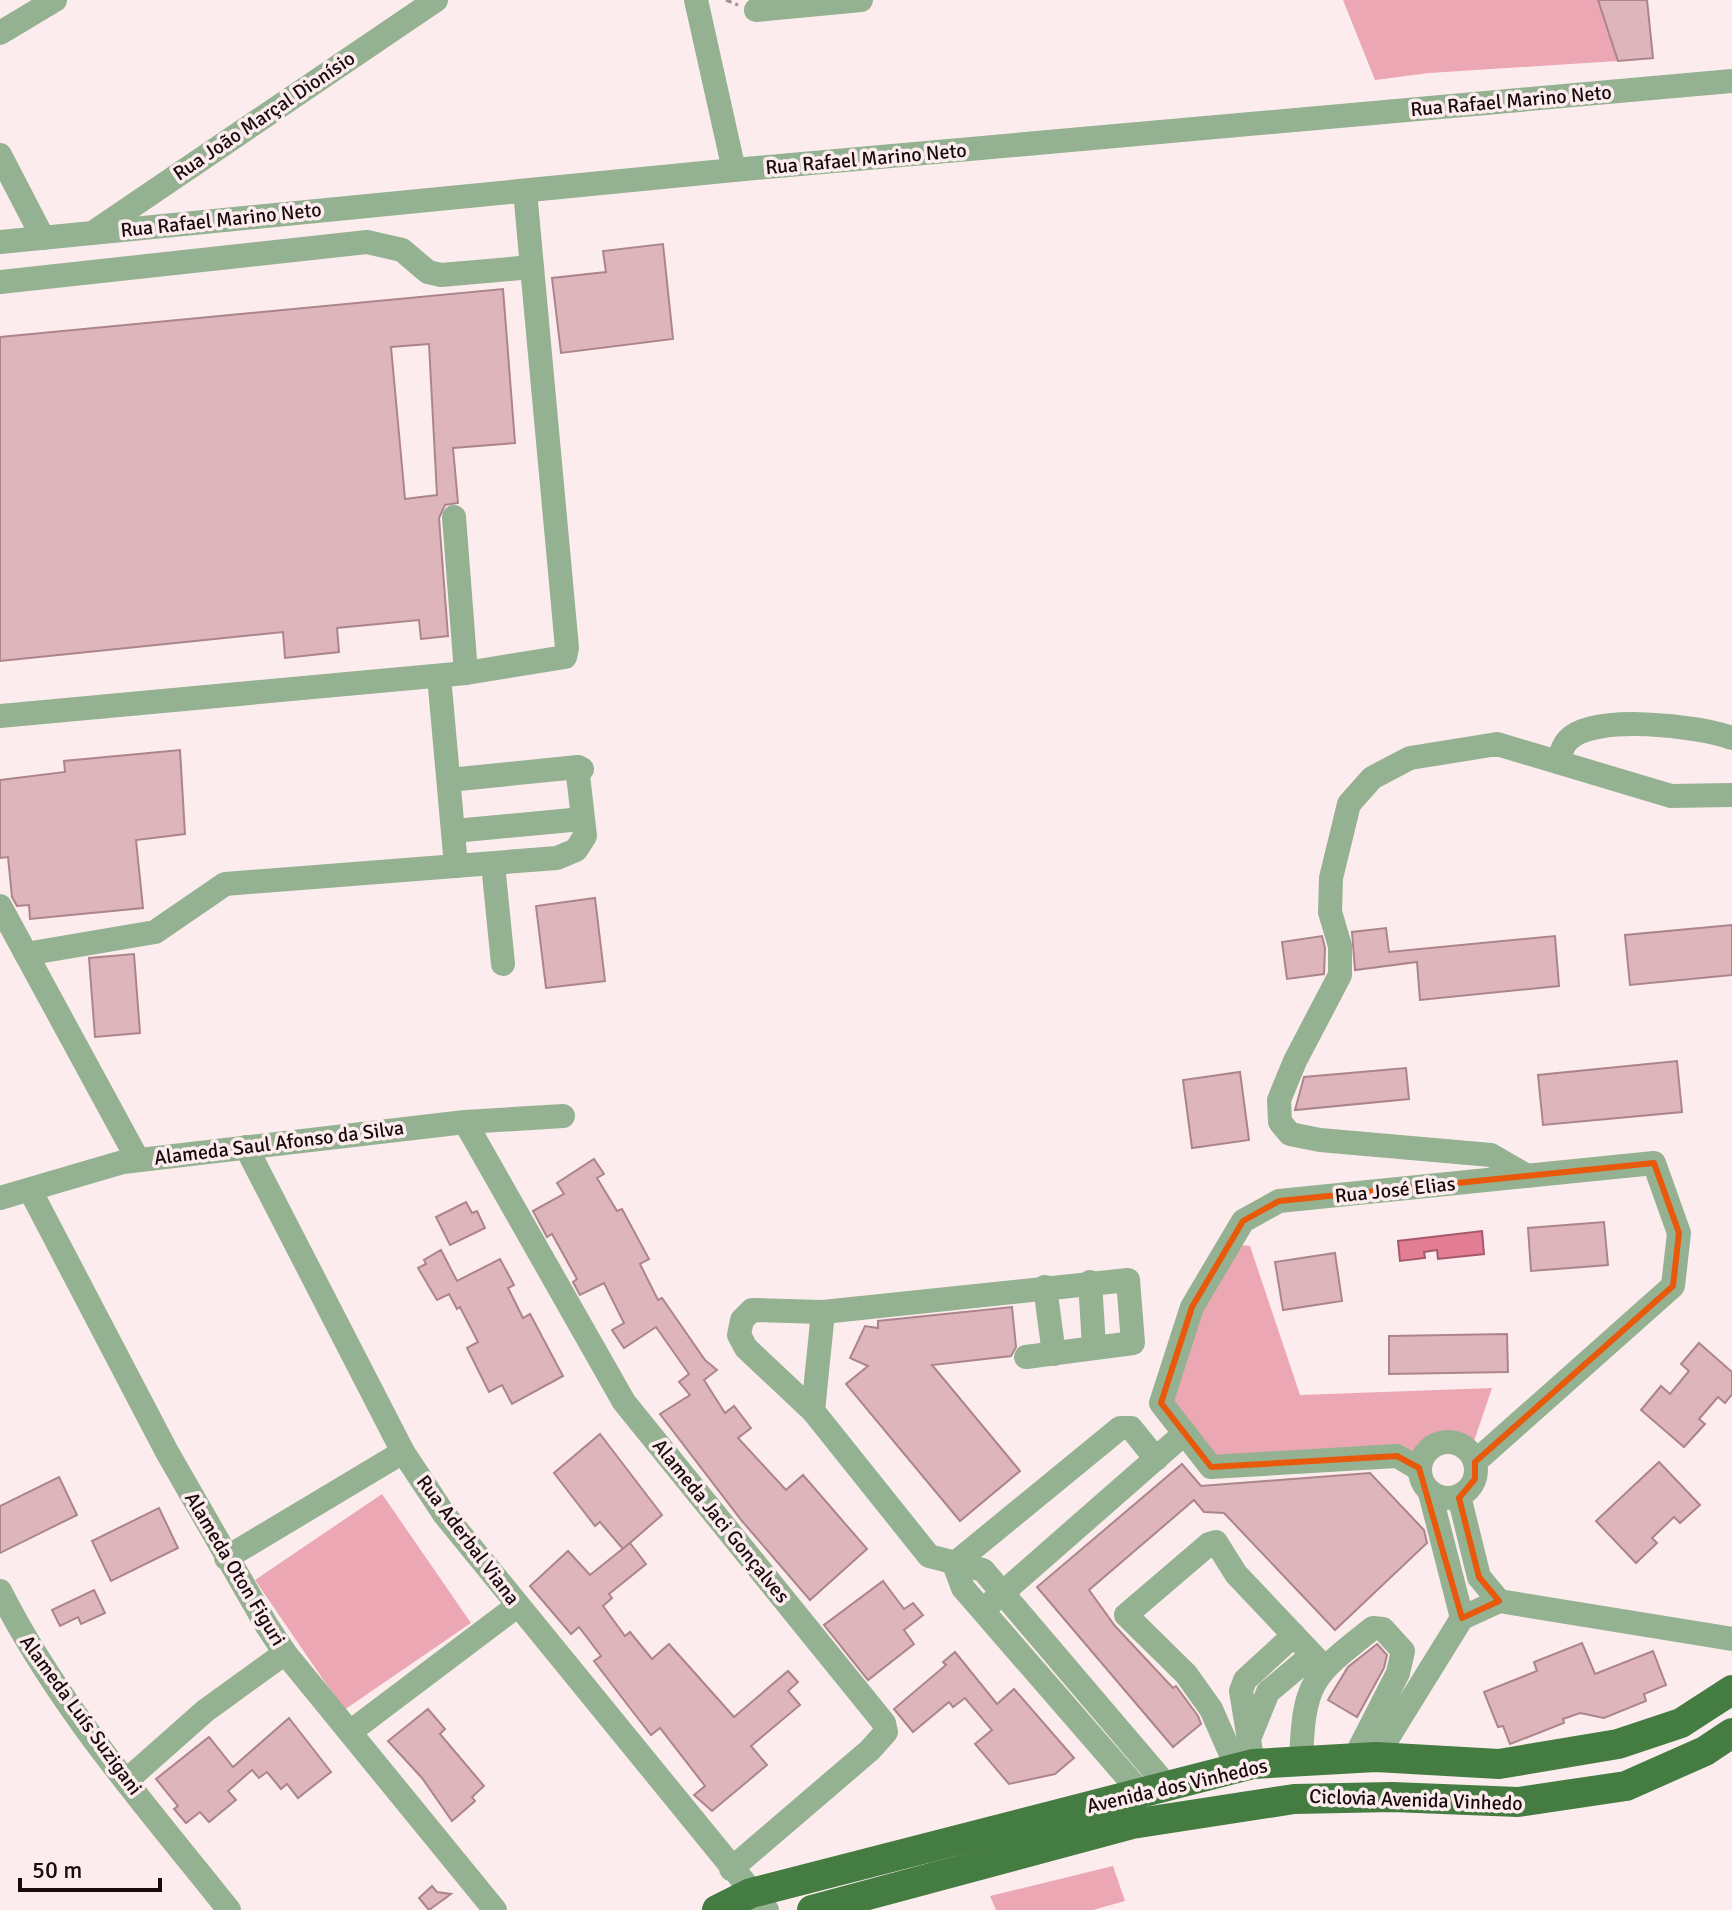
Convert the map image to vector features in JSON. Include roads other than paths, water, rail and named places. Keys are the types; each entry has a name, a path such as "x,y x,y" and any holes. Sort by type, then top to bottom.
{"main road":[{"name":"Avenida dos Vinhedos","path":"812,1910 964,1854 1154,1790 1245,1766 1365,1758 1499,1764 1618,1744 1681,1723 1732,1690"},
{"name":"Avenida dos Vinhedos","path":"717,1910 964,1854 1294,1799 1392,1797 1518,1802 1626,1786 1705,1751 1732,1733"}],"street":[{"path":"0,33 55,0"},
{"name":"Rua João Marçal Dionísio","path":"93,233 436,0"},
{"path":"696,0 734,170"},
{"path":"756,10 861,0"},
{"name":"Rua Rafael Marino Neto","path":"0,242 734,170 1732,81"},
{"path":"0,155 43,238"},
{"path":"0,716 439,676 565,657 567,648 525,191"},
{"path":"0,282 367,242 402,250 428,272 441,275 532,267"},
{"path":"454,517 466,673"},
{"path":"439,676 456,866"},
{"path":"1558,762 1566,741 1582,730 1636,723 1732,738"},
{"path":"1527,1176 1491,1155 1320,1140 1290,1134 1280,1122 1279,1100 1295,1061 1340,975 1340,946 1330,912 1331,878 1349,804 1372,778 1410,758 1497,744 1671,796 1732,795"},
{"path":"26,954 155,932 225,884 557,858 576,850 585,836 578,775 582,769 578,767 449,780"},
{"path":"454,831 582,819"},
{"path":"493,864 503,964"},
{"path":"0,906 138,1160"},
{"name":"Alameda Saul Afonso da Silva","path":"0,1198 138,1160 465,1122 563,1116"},
{"name":"Alameda Jaci Gonçalves","path":"465,1122 624,1402 884,1723 886,1732 870,1750 731,1869"},
{"name":"Rua Aderbal Viana","path":"246,1147 403,1452 444,1514 759,1902"},
{"name":"Rua José Elias","path":"1161,1403 1192,1307 1243,1221 1279,1201 1654,1163 1679,1233 1673,1286 1475,1462"},
{"name":"Alameda Oton Figuri","path":"30,1190 226,1558 285,1653 495,1910"},
{"path":"1026,1357 1133,1343 1128,1280 823,1312 752,1310 742,1320 739,1335 746,1348 813,1411 929,1556 983,1570 1154,1790"},
{"path":"1090,1282 1094,1346"},
{"path":"1045,1287 1054,1354"},
{"path":"813,1411 823,1312"},
{"path":"954,1564 1120,1428 1131,1428 1161,1403 1211,1467 1397,1456 1419,1469"},
{"path":"1131,1428 1156,1459"},
{"path":"983,1610 1185,1433"},
{"path":"1430,1493 1447,1499 1459,1496 1475,1479 1475,1462 1463,1447 1444,1442 1427,1451 1419,1469 1424,1486 1430,1493 1462,1618"},
{"path":"226,1558 403,1452"},
{"path":"1459,1496 1479,1577 1499,1601"},
{"path":"1245,1766 1186,1674 1126,1615 1209,1544 1216,1542 1236,1574 1318,1661"},
{"path":"954,1564 963,1588 1154,1790"},
{"name":"Alameda Luís Suzigani","path":"0,1591 9,1632 229,1910"},
{"path":"1365,1758 1462,1618 1499,1601 1732,1639"},
{"path":"350,1732 517,1606"},
{"path":"1245,1766 1251,1734 1268,1692 1373,1628 1383,1629 1403,1651 1398,1673 1365,1758"},
{"path":"1251,1734 1241,1691 1245,1680 1294,1635"},
{"path":"126,1781 205,1711 285,1653"},
{"path":"1301,1761 1305,1702 1318,1661"}]}
